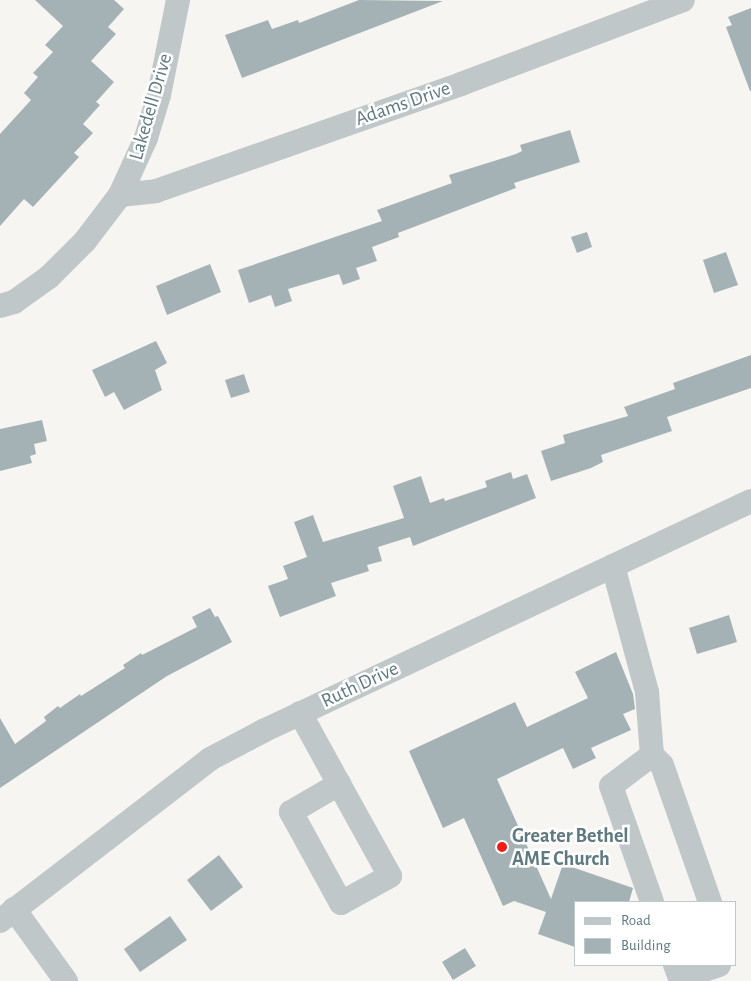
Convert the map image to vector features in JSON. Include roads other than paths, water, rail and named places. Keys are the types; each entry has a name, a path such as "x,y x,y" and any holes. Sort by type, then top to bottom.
{"street":[{"name":"Lakedell Drive","path":"0,306 14,302 49,277 85,241 120,195 148,129 178,0"},
{"name":"Adams Drive","path":"120,195 140,195 174,184 461,84 683,0"},
{"name":"Ruth Drive","path":"7,915 189,772 300,713 751,502"},
{"path":"613,566 647,692 652,755 662,765 710,901"},
{"path":"300,713 390,876 341,903 290,812 339,784"},
{"path":"652,755 611,786 652,901"},
{"path":"7,915 66,981"},
{"path":"676,975 715,966"}],"place":[{"name":"Greater Bethel AME Church","path":"502,847"}]}
